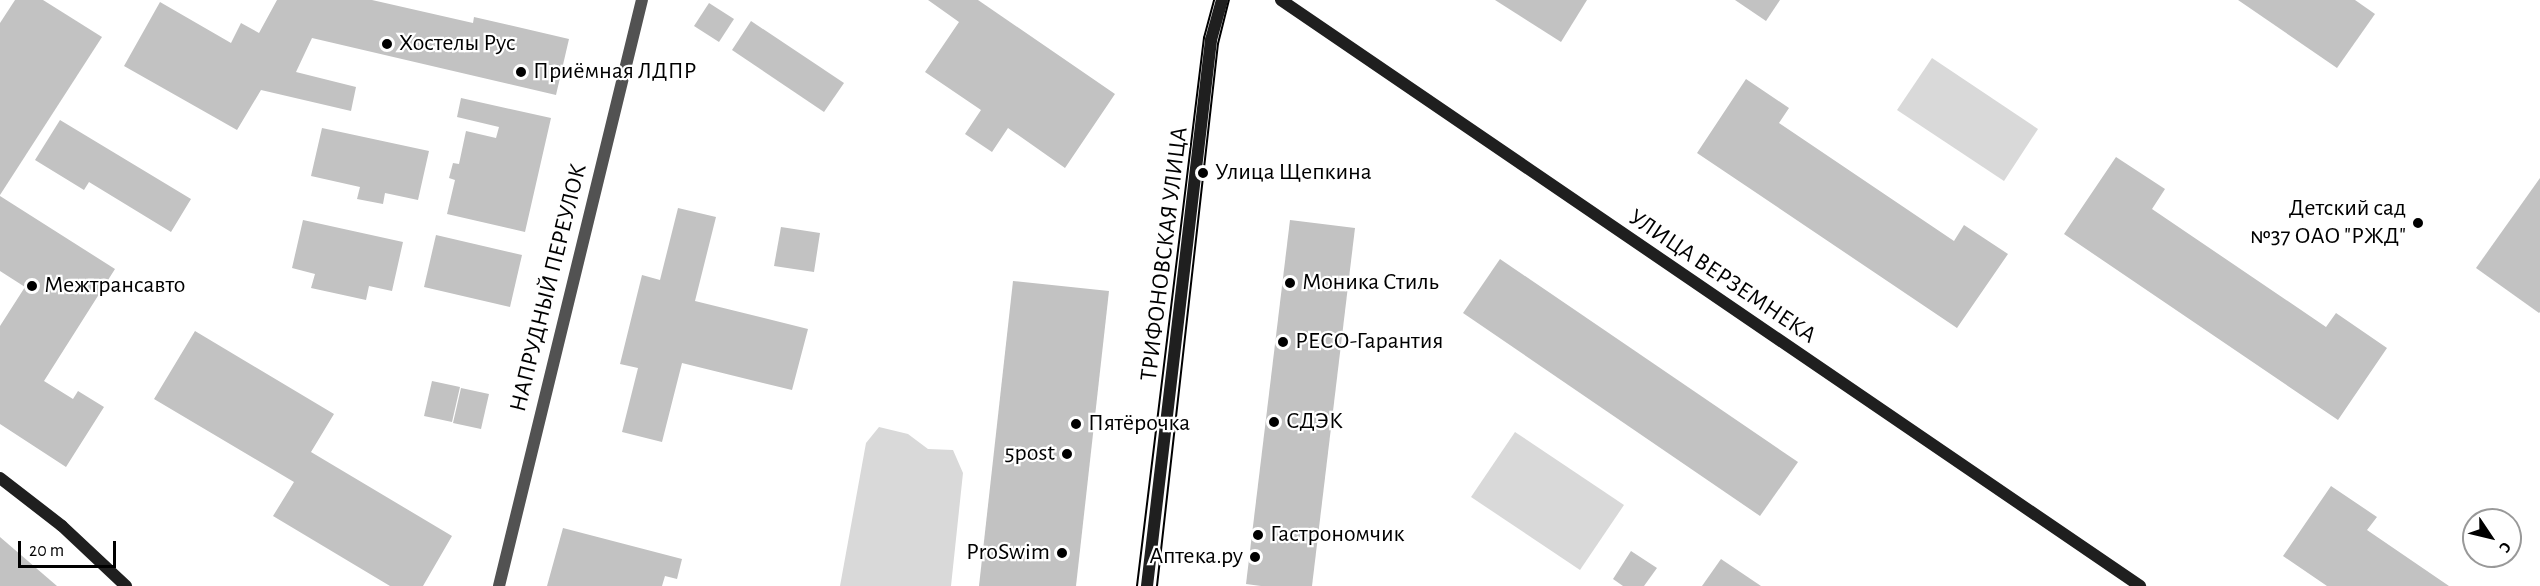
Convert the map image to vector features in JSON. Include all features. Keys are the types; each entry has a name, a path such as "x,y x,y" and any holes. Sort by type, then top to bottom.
{"street":[{"name":"НАПРУДНЫЙ ПЕРЕУЛОК","path":"499,586 642,0"},
{"name":"ТРИФОНОВСКАЯ УЛИЦА","path":"1147,586 1211,40 1222,0"},
{"name":"УЛИЦА ВЕРЗЕМНЕКА","path":"1281,0 2140,586"},
{"path":"0,478 62,526 126,586"}],"shaded area":[{"path":"1932,58 2038,129 2004,181 1897,110"},
{"path":"879,427 908,434 928,449 953,450 963,473 951,586 840,586 866,443"},
{"path":"1515,432 1624,505 1580,570 1471,497"}],"building":[{"path":"15,0 43,0 102,37 0,195 0,23"},
{"path":"277,0 372,0 473,23 474,17 569,39 556,95 312,38 296,72 356,87 351,111 261,90 237,130 124,66 160,2 231,43 241,23 259,33"},
{"path":"928,0 978,0 1115,94 1065,168 1008,128 992,152 965,134 981,110 925,72 959,22"},
{"path":"1495,0 1587,0 1561,42"},
{"path":"1735,0 1780,0 1766,21"},
{"path":"2238,0 2355,0 2375,14 2337,68"},
{"path":"709,3 734,19 719,42 694,26"},
{"path":"751,21 844,83 824,112 732,50"},
{"path":"1746,79 1789,108 1779,123 1954,241 1964,225 2008,254 1957,328 1697,153"},
{"path":"461,98 551,118 525,232 447,214 455,180 449,178 453,163 459,164 466,131 496,138 499,127 457,117"},
{"path":"60,120 191,199 171,232 89,182 84,190 35,160"},
{"path":"322,128 429,151 418,200 385,193 383,204 357,199 360,187 311,176"},
{"path":"2116,157 2165,189 2152,209 2326,327 2336,313 2387,348 2338,420 2064,234"},
{"path":"2540,178 2540,312 2539,313 2476,268"},
{"path":"0,196 115,269 44,381 73,399 78,391 104,407 66,467 0,424 0,326 25,287 0,271"},
{"path":"678,208 716,217 695,301 808,329 792,390 682,363 662,442 622,432 638,368 620,364 642,275 660,280"},
{"path":"303,220 403,242 392,291 369,286 366,300 311,288 315,274 292,268"},
{"path":"1290,220 1355,228 1312,586 1261,586 1246,584"},
{"path":"781,227 820,233 814,272 774,266"},
{"path":"436,235 522,255 510,307 424,287"},
{"path":"1500,259 1798,462 1760,516 1463,313"},
{"path":"1013,281 1109,291 1076,586 979,586"},
{"path":"195,331 334,414 311,452 452,536 423,586 390,586 273,516 294,482 154,399"},
{"path":"432,381 460,387 452,422 424,416"},
{"path":"461,388 489,394 481,429 453,423"},
{"path":"2331,486 2377,517 2367,530 2449,586 2327,586 2283,556"},
{"path":"563,528 682,559 677,579 665,576 662,586 547,586"},
{"path":"0,537 57,586 0,586"},
{"path":"1631,551 1657,568 1644,586 1623,586 1613,579"},
{"path":"1721,559 1761,586 1702,586"}],"tram line":[{"path":"1137,586 1204,38 1214,0"},
{"path":"1157,586 1218,44 1229,0"}],"place":[{"name":"Хостелы Рус","path":"387,44"},
{"name":"Приёмная ЛДПР","path":"521,72"},
{"name":"Улица Щепкина","path":"1203,173"},
{"name":"Детский сад №37 ОАО \"РЖД\"","path":"2418,223"},
{"name":"Моника Стиль","path":"1290,283"},
{"name":"Межтрансавто","path":"32,286"},
{"name":"РЕСО-Гарантия","path":"1283,342"},
{"name":"СДЭК","path":"1274,422"},
{"name":"Пятёрочка","path":"1076,424"},
{"name":"5post","path":"1067,454"},
{"name":"Гастрономчик","path":"1258,535"},
{"name":"ProSwim","path":"1062,553"},
{"name":"Аптека.ру","path":"1255,557"}]}
